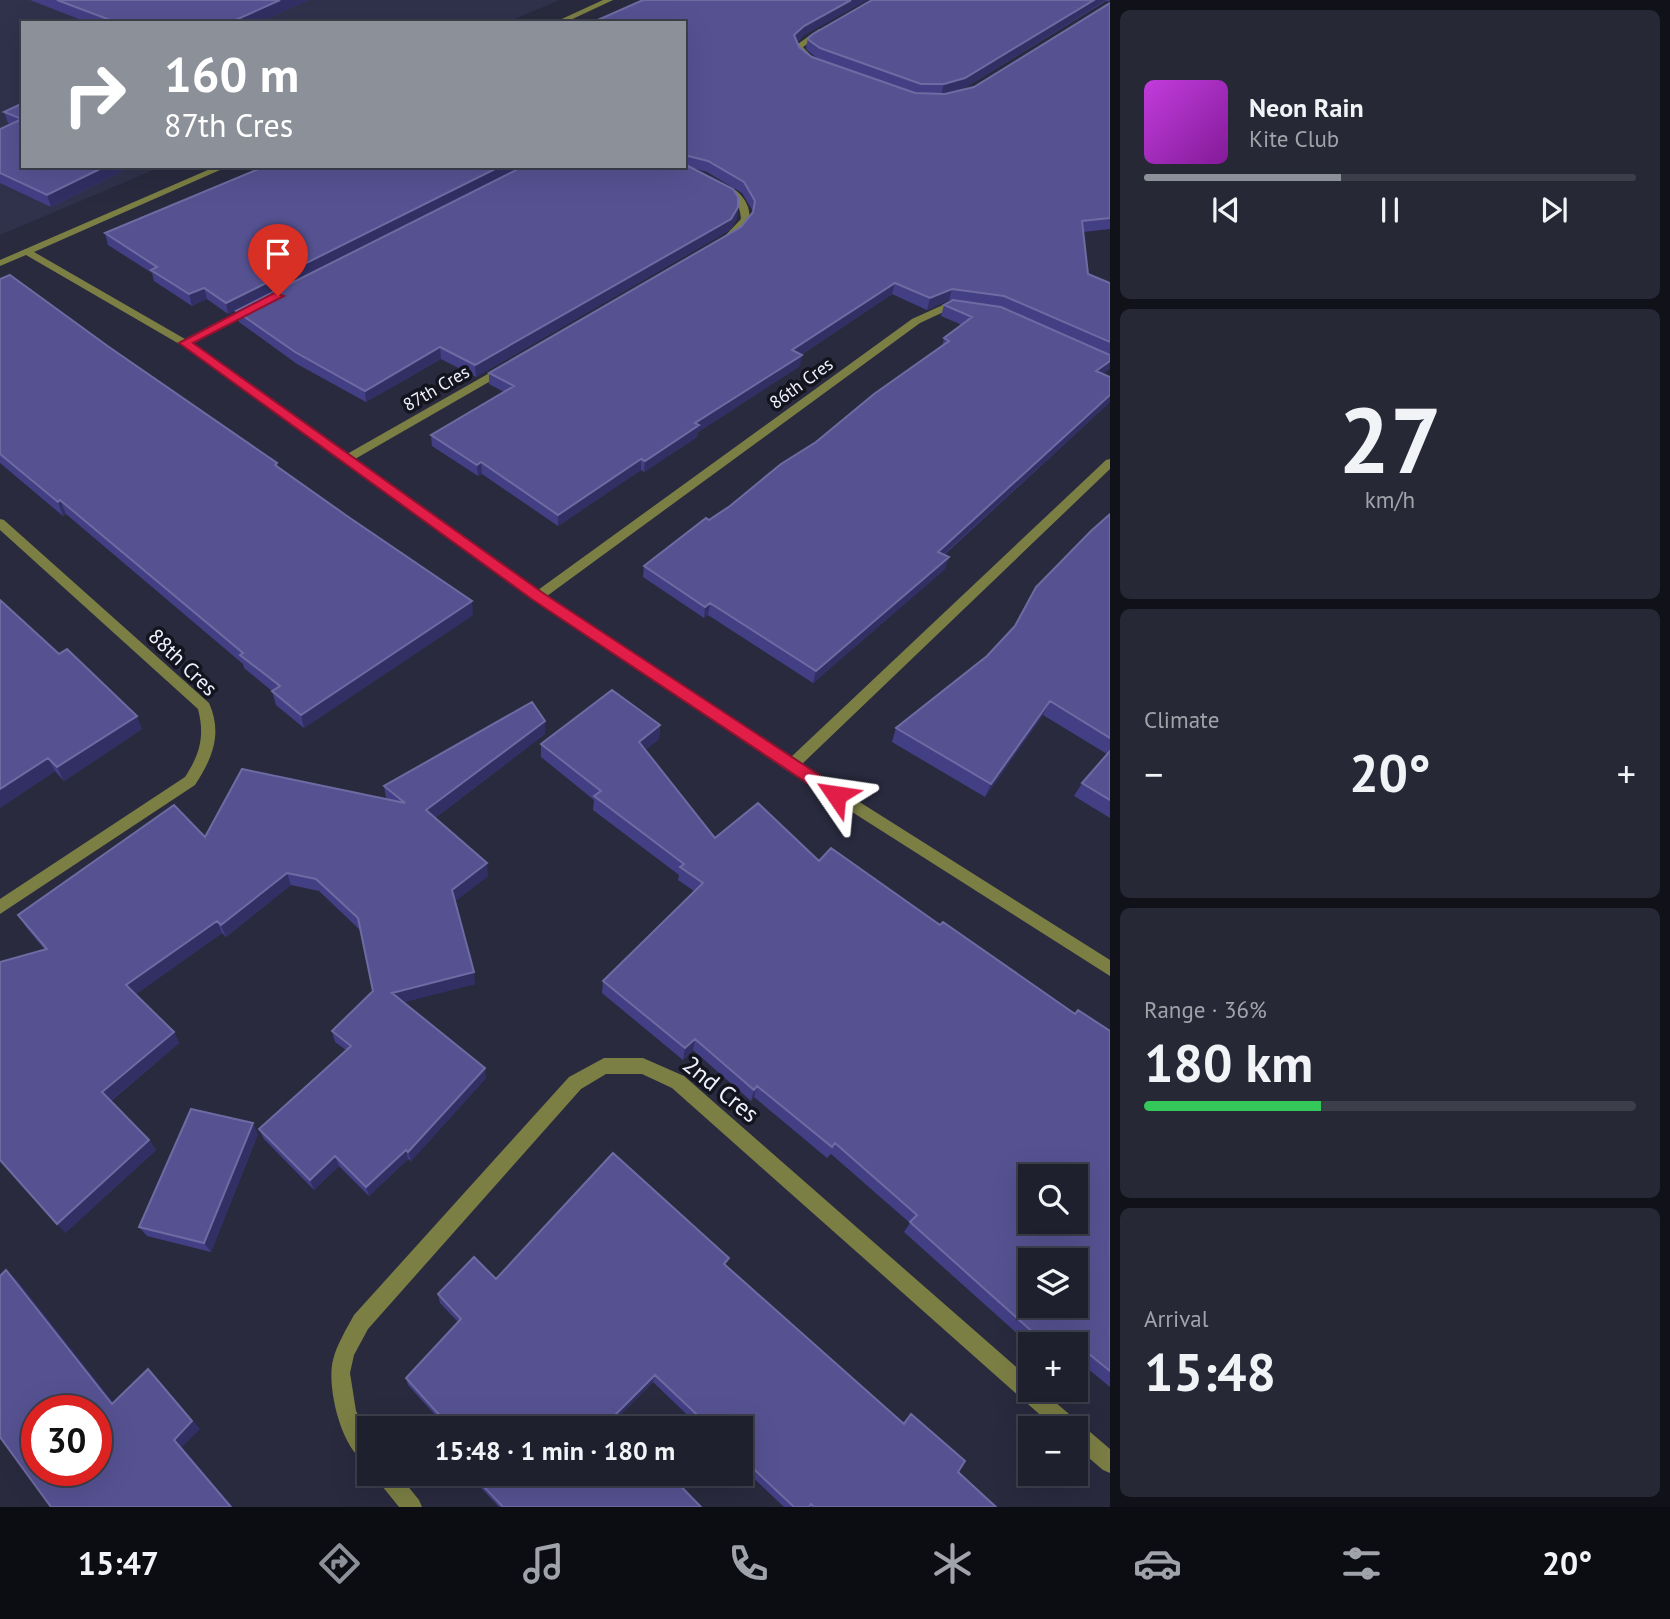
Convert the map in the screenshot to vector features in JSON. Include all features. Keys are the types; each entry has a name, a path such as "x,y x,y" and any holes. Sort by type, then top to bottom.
{"street":[{"path":"561,21 609,0"},
{"path":"814,62 802,53 799,46 830,26"},
{"path":"0,263 220,168"},
{"path":"712,182 735,193 746,206 746,220 735,234 712,249"},
{"path":"27,252 185,343 538,596 791,766 1110,969"},
{"path":"185,343 257,306"},
{"name":"86th Cres","path":"538,596 916,321 949,306 974,310"},
{"name":"87th Cres","path":"347,459 512,364"},
{"path":"791,766 1110,463"},
{"name":"88th Cres","path":"0,523 204,707 211,731 206,756 191,781 0,907"},
{"name":"2nd Cres","path":"357,1433 343,1401 342,1362 361,1322 575,1083 604,1066 643,1066 678,1082 1056,1416"},
{"path":"1088,1444 1110,1463"},
{"path":"395,1486 412,1507"}],"shaded area":[{"path":"0,0 560,0 510,21 21,21 21,168 158,168 0,235"}],"building":[{"path":"57,0 280,0 233,21 113,21"},
{"path":"643,0 851,0 804,26 794,35 799,47 812,57 915,93 945,94 974,87 1110,3 1110,218 1082,221 1088,274 1110,283 1110,342 1004,296 952,289 930,298 895,283 792,350 802,355 695,423 699,425 645,461 641,459 558,515 481,462 477,465 431,435 514,386 489,373 741,227 753,212 755,201 744,182 708,161 686,156 686,21 596,21"},
{"path":"872,0 1094,0 965,78 944,84 921,84 820,48 809,40 813,34"},
{"path":"21,104 21,119 4,112"},
{"path":"21,119 21,168 102,168 47,195 0,173 0,129"},
{"path":"686,165 733,189 738,197 738,207 731,219 475,365 440,347 365,391 295,352 236,311 520,168 686,168"},
{"path":"261,168 497,168 226,303 204,288 189,294 151,270 157,267 105,233"},
{"path":"10,275 277,463 275,465 347,516 472,601 301,715 272,691 280,686 240,655 243,653 60,500 58,502 0,454 0,279"},
{"path":"953,300 1001,307 1110,355 1110,361 1096,371 1110,377 1110,395 938,552 949,557 816,671 710,603 705,607 644,566 706,518 709,520 730,506 781,464 816,442 874,394 949,341 944,338 972,317 944,305"},
{"path":"1110,514 1110,738 1050,701 991,784 896,728 987,656 1015,626 1036,587"},
{"path":"0,600 59,654 67,649 137,716 57,767 48,758 0,789"},
{"path":"612,690 660,725 639,742 715,838 758,803 819,861 831,848 940,925 943,922 1075,1014 1078,1010 1110,1031 1110,1371 1088,1353 1088,1332 1033,1332 910,1222 917,1215 835,1143 832,1147 757,1086 754,1090 695,1039 685,1048 603,981 703,883 680,867 684,864 594,796 601,791 541,744"},
{"path":"532,702 545,721 426,810 487,863 452,890 474,972 392,993 485,1068 408,1152 406,1150 366,1187 335,1156 310,1180 259,1129 351,1046 332,1031 373,991 358,918 316,879 287,873 221,925 217,921 126,985 174,1032 102,1092 149,1140 57,1224 0,1160 0,962 47,949 18,915 174,805 205,837 242,769 405,803 384,786"},
{"path":"1110,751 1110,800 1082,783"},
{"path":"191,1109 253,1123 204,1243 139,1227"},
{"path":"613,1153 729,1258 724,1264 904,1424 911,1414 965,1461 958,1472 996,1507 814,1507 811,1504 809,1507 794,1507 753,1468 753,1416 698,1416 655,1375 614,1416 440,1416 406,1378 461,1319 438,1294 474,1257 496,1279"},
{"path":"6,1270 105,1395 21,1395 21,1466 0,1437 0,1276"},
{"path":"148,1369 192,1421 174,1440 231,1507 51,1507 36,1486 112,1486 112,1404"},
{"path":"483,1486 681,1486 701,1507 503,1507"}],"route":[{"path":"278,296 185,343 481,552 538,596 836,795"}]}
